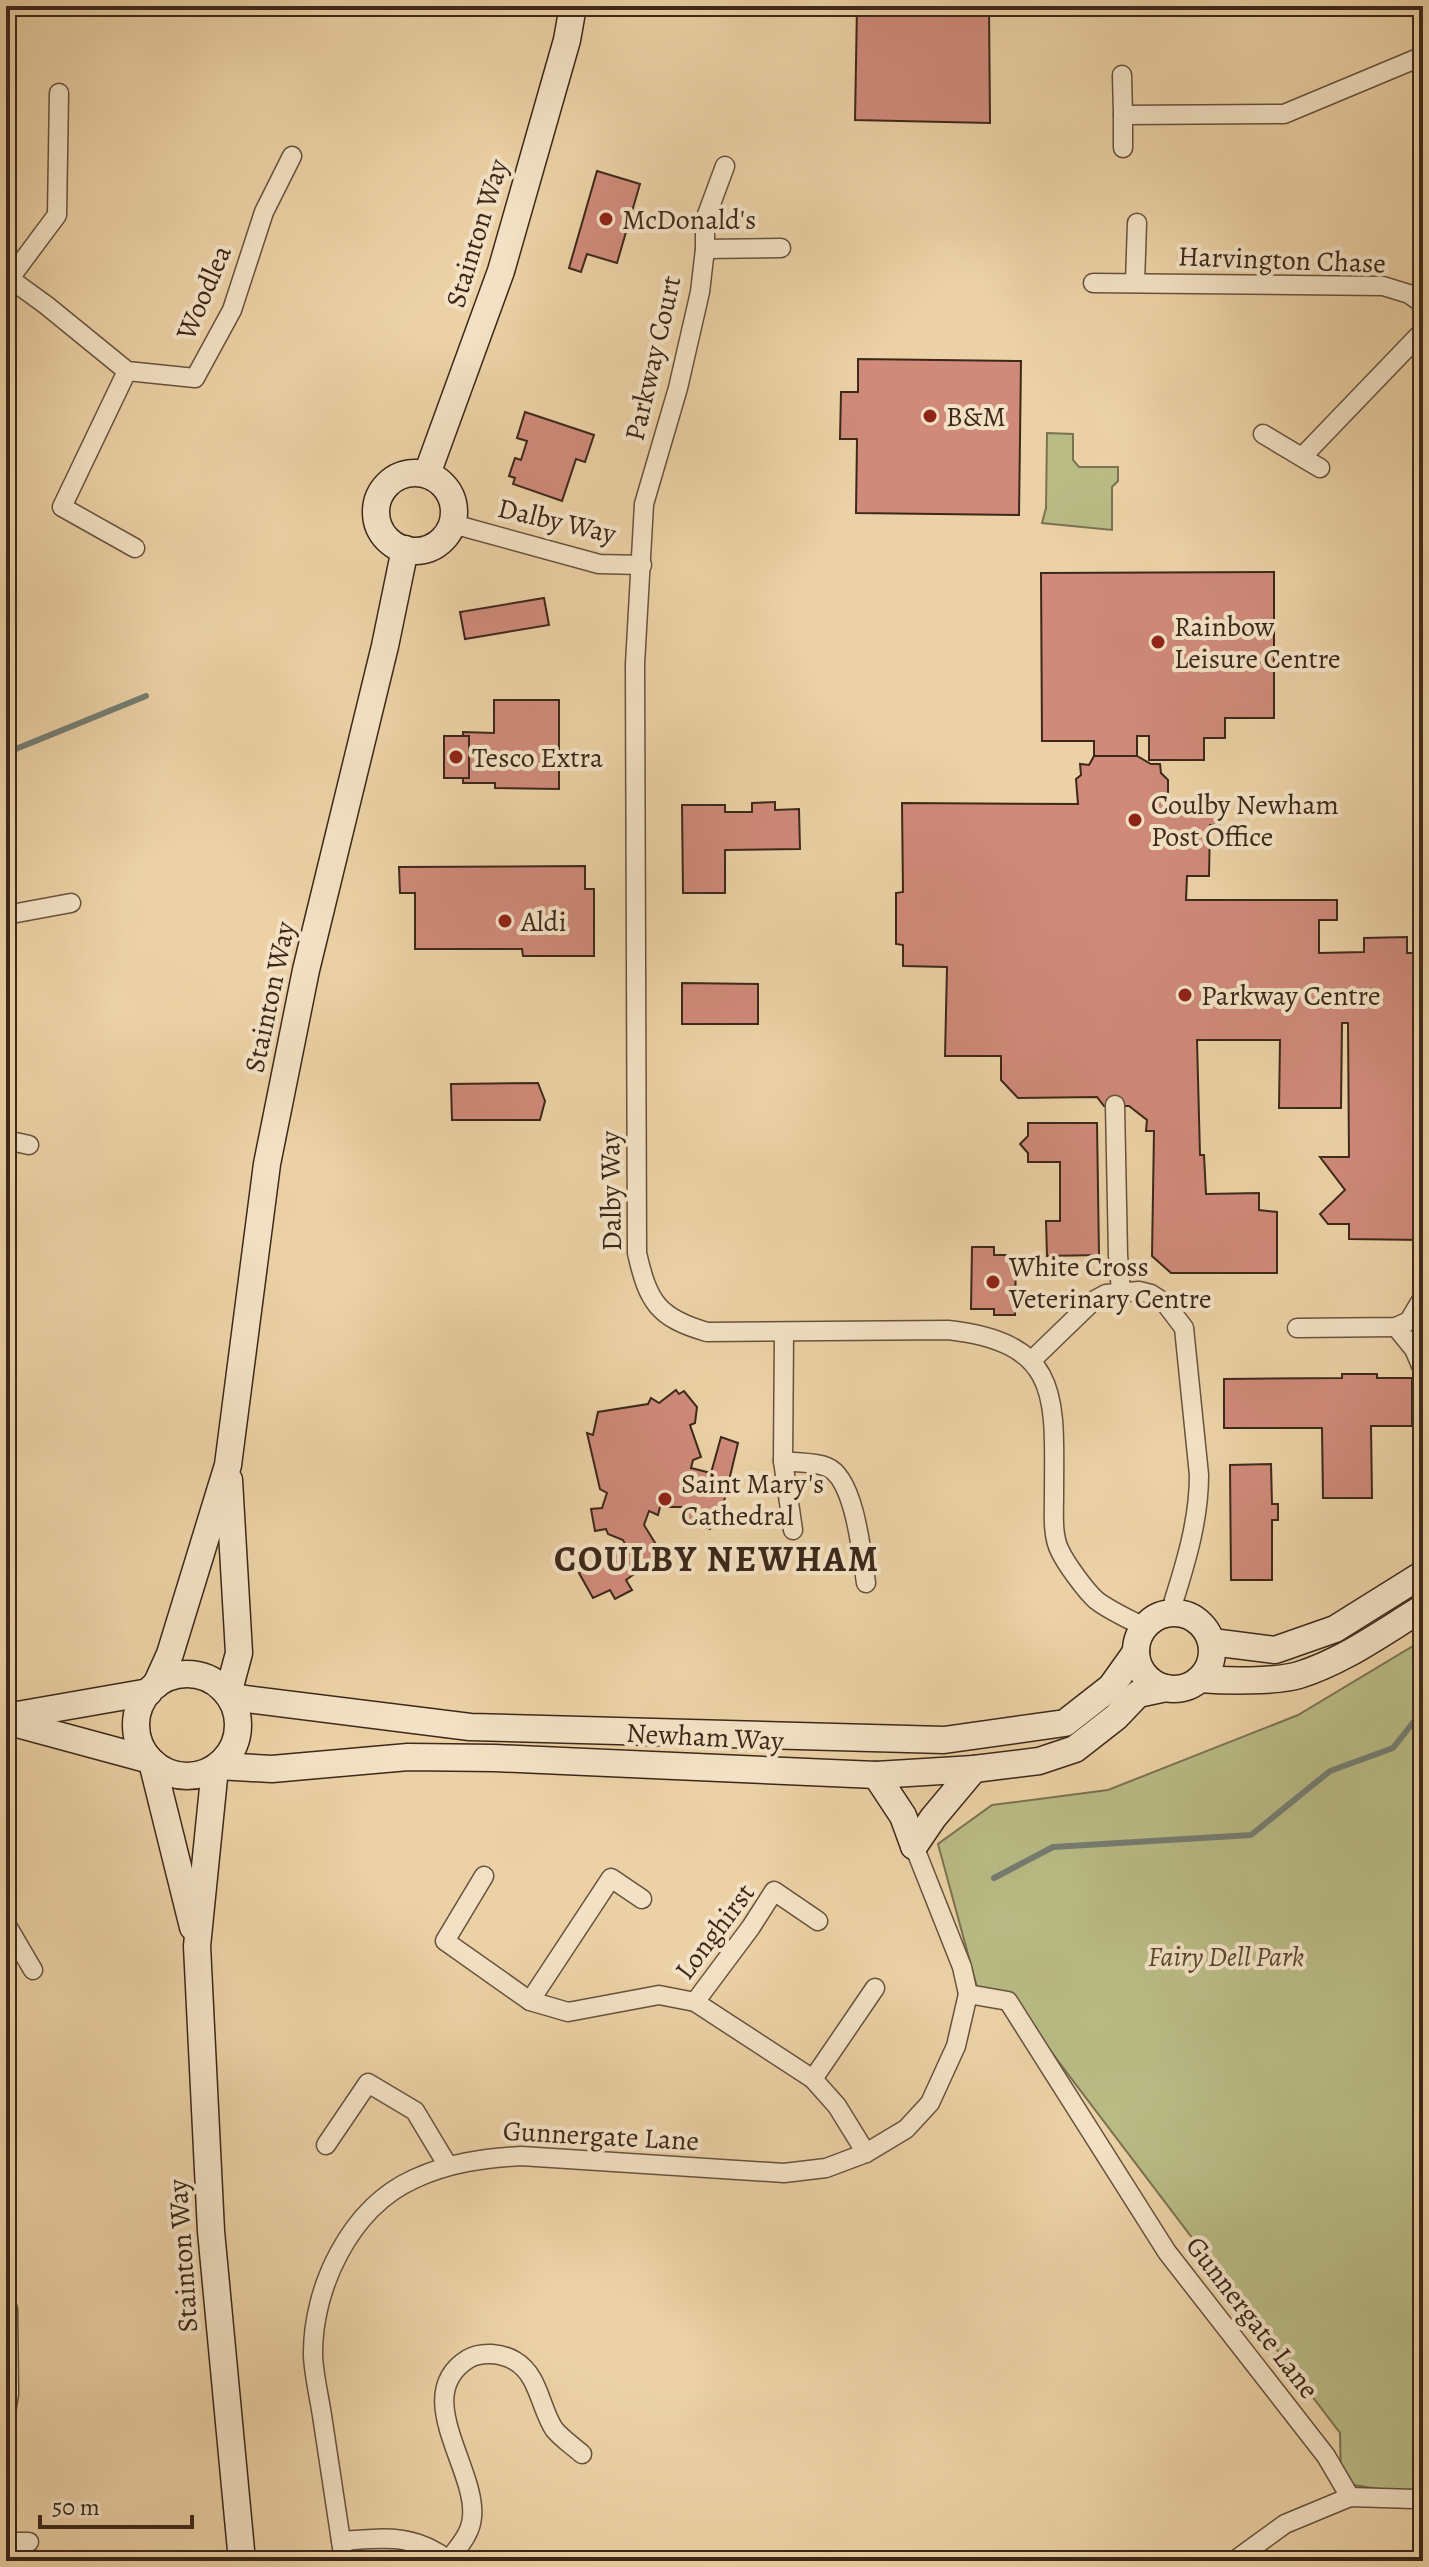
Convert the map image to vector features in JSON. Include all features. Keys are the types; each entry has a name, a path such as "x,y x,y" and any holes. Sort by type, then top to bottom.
{"street":[{"name":"Stainton Way","path":"427,474 501,271 567,40 573,6"},
{"path":"1123,115 1284,114 1423,56"},
{"path":"1122,75 1123,148"},
{"path":"59,93 57,215 8,277 127,371 62,507 135,548"},
{"name":"Woodlea","path":"127,371 195,378 232,310 264,212 292,156"},
{"name":"Parkway Court","path":"642,565 644,504 678,388 700,292 705,220 725,166"},
{"path":"1135,283 1137,223"},
{"path":"705,249 781,248"},
{"name":"Harvington Chase","path":"1093,283 1383,286 1409,294 1423,304"},
{"path":"1302,457 1423,331"},
{"path":"1263,434 1320,468"},
{"path":"414,472 427,474 441,482 451,495 455,510 453,524 438,544 428,549 405,549 392,543 377,521 380,494 400,475 414,472"},
{"name":"Dalby Way","path":"453,524 599,564 642,565 635,664 637,1253 644,1284 661,1311 686,1326 707,1332 948,1330 978,1334 1015,1348 1032,1360"},
{"name":"Stainton Way","path":"152,1688 175,1639 228,1465 267,1164 306,970 385,646 405,549"},
{"path":"6,915 71,903"},
{"path":"1115,1105 1121,1291"},
{"path":"6,1140 29,1145"},
{"path":"1140,1640 1096,1600 1058,1549 1054,1525 1054,1418 1043,1378 1032,1360 1093,1301 1121,1291 1151,1294 1165,1303 1184,1328 1199,1497 1195,1527 1174,1600"},
{"path":"1297,1328 1396,1327 1409,1321 1423,1297"},
{"path":"1396,1327 1414,1349 1423,1370"},
{"path":"784,1333 783,1461 793,1530"},
{"path":"783,1461 827,1467 841,1477 859,1533 866,1583"},
{"name":"Stainton Way","path":"228,1465 239,1653 229,1695"},
{"path":"1212,1642 1275,1650 1335,1629 1423,1574"},
{"name":"Newham Way","path":"216,1767 272,1769 408,1757 495,1758 876,1775 974,1769 1039,1761 1075,1749 1105,1727 1138,1694 1189,1686 1200,1679 1219,1681 1296,1676 1341,1658 1423,1608"},
{"path":"1166,1688 1153,1683 1144,1673 1140,1640 1154,1618 1176,1613 1200,1623 1212,1642 1208,1668 1200,1679"},
{"name":"Newham Way","path":"229,1695 470,1727 944,1740 1065,1723 1111,1687 1140,1640"},
{"path":"186,1674 202,1676 229,1695 237,1711 239,1726 229,1755 216,1767 199,1775 183,1776 167,1772 151,1761 6,1719 152,1688 170,1677 186,1674"},
{"path":"151,1761 137,1734 137,1719 141,1705 152,1688"},
{"name":"Stainton Way","path":"151,1761 197,1946"},
{"name":"Stainton Way","path":"216,1767 197,1946 211,2231 242,2561"},
{"path":"914,1846 974,1769"},
{"path":"876,1775 903,1816 914,1846"},
{"name":"Gunnergate Lane","path":"344,2561 313,2356 318,2306 330,2271 344,2244 379,2203 412,2180 448,2166 481,2159 521,2156 784,2173 826,2168 866,2153 906,2129 930,2103 956,2046 968,1994 962,1967 914,1846"},
{"name":"Longhirst","path":"484,1876 445,1941 530,2001 568,2012 659,1995 695,2002 813,2079 837,2106 866,2153"},
{"path":"530,2001 611,1878 642,1899"},
{"name":"Longhirst","path":"695,2002 774,1891 818,1921"},
{"path":"6,1924 33,1970"},
{"path":"813,2079 875,1988"},
{"name":"Gunnergate Lane","path":"968,1994 1008,2001 1167,2252 1326,2456 1350,2497"},
{"path":"326,2145 368,2083 415,2111 448,2166"},
{"path":"6,2412 9,2394 8,2309"},
{"path":"341,2541 389,2538 424,2544 450,2560 468,2533 473,2516 445,2416 445,2388 457,2366 475,2354 497,2354 517,2362 535,2383 554,2429 582,2454"},
{"path":"1234,2561 1285,2524 1350,2497 1423,2502"},
{"path":"6,2542 29,2542"}],"green space":[{"path":"1047,433 1073,434 1073,460 1079,467 1118,467 1118,481 1112,487 1112,530 1042,523 1046,508"},
{"name":"Fairy Dell Park","path":"1423,1640 1423,2496 1341,2483 1340,2433 1008,1995 978,1991 938,1844 992,1805 1108,1790 1298,1715"}],"building":[{"path":"857,6 989,6 990,123 855,120"},
{"name":"McDonald's","path":"597,171 640,184 617,263 587,254 581,272 569,268"},
{"name":"B&M","path":"858,359 1021,361 1019,515 856,513 857,439 840,439 841,392 858,392"},
{"path":"525,412 594,435 585,462 576,459 562,501 513,484 515,478 509,476 515,458 521,460 527,441 517,438"},
{"name":"Rainbow Leisure Centre","path":"1274,572 1274,718 1225,718 1225,738 1204,738 1204,760 1149,760 1149,736 1137,736 1137,756 1094,756 1094,741 1042,741 1041,573"},
{"path":"544,598 549,625 465,639 460,612"},
{"path":"494,700 559,700 559,789 495,788 495,783 463,783 463,732 494,733"},
{"name":"Tesco Extra","path":"444,736 469,736 469,778 444,778"},
{"name":"Parkway Centre","path":"1094,756 1137,756 1151,764 1160,764 1161,773 1168,780 1168,801 1220,801 1220,825 1210,825 1209,876 1187,876 1186,900 1337,900 1337,920 1319,920 1319,953 1364,952 1364,938 1407,937 1407,953 1423,953 1423,1240 1349,1239 1349,1224 1328,1224 1320,1214 1345,1190 1320,1157 1349,1157 1348,1023 1342,1023 1341,1108 1279,1108 1280,1040 1197,1040 1200,1155 1204,1155 1206,1194 1259,1193 1259,1210 1277,1212 1277,1273 1171,1273 1152,1256 1154,1131 1146,1131 1147,1120 1129,1106 1104,1106 1097,1097 1018,1098 1001,1080 1001,1056 945,1056 947,967 903,966 903,945 896,944 896,893 903,892 902,803 1078,804 1076,779 1081,775 1080,764 1089,765"},
{"path":"775,802 775,810 799,809 800,849 725,850 725,893 683,893 682,805 725,805 725,812 752,812 752,803"},
{"name":"Aldi","path":"585,866 585,889 594,889 594,956 523,956 522,949 415,949 415,893 400,893 399,867"},
{"path":"682,983 758,984 758,1024 682,1024"},
{"path":"538,1083 545,1101 540,1120 452,1120 451,1084"},
{"path":"1028,1123 1097,1123 1099,1255 1047,1256 1046,1221 1060,1221 1060,1162 1028,1162 1028,1153 1020,1144 1028,1136"},
{"name":"White Cross Veterinary Centre","path":"972,1247 994,1247 994,1255 1016,1255 1015,1315 994,1315 994,1309 971,1309"},
{"path":"1342,1374 1412,1378 1412,1426 1371,1426 1372,1498 1323,1498 1322,1428 1224,1428 1224,1379 1342,1378"},
{"name":"Saint Mary's Cathedral","path":"676,1390 679,1394 684,1391 697,1407 695,1423 690,1425 701,1457 693,1460 691,1468 711,1473 721,1437 738,1443 720,1518 713,1517 710,1529 683,1519 685,1507 660,1507 658,1515 649,1511 644,1525 662,1554 626,1580 632,1590 615,1599 610,1590 593,1598 579,1573 626,1546 623,1540 608,1534 606,1529 595,1531 591,1509 602,1508 607,1493 600,1489 587,1433 593,1435 598,1412 648,1404 651,1398 659,1403"},
{"path":"1271,1464 1272,1504 1278,1504 1278,1520 1272,1520 1272,1580 1231,1580 1230,1465"}],"waterway":[{"path":"6,753 146,696"},
{"path":"994,1878 1053,1847 1251,1835 1330,1771 1393,1748 1423,1710"}],"place":[{"name":"McDonald's","path":"606,219"},
{"name":"B&M","path":"930,416"},
{"name":"Rainbow Leisure Centre","path":"1158,642"},
{"name":"Tesco Extra","path":"456,757"},
{"name":"Coulby Newham Post Office","path":"1135,820"},
{"name":"Aldi","path":"505,921"},
{"name":"Parkway Centre","path":"1185,995"},
{"name":"White Cross Veterinary Centre","path":"993,1282"},
{"name":"Saint Mary's Cathedral","path":"665,1499"}],"district":[{"name":"COULBY NEWHAM","path":"717,1558"}]}
